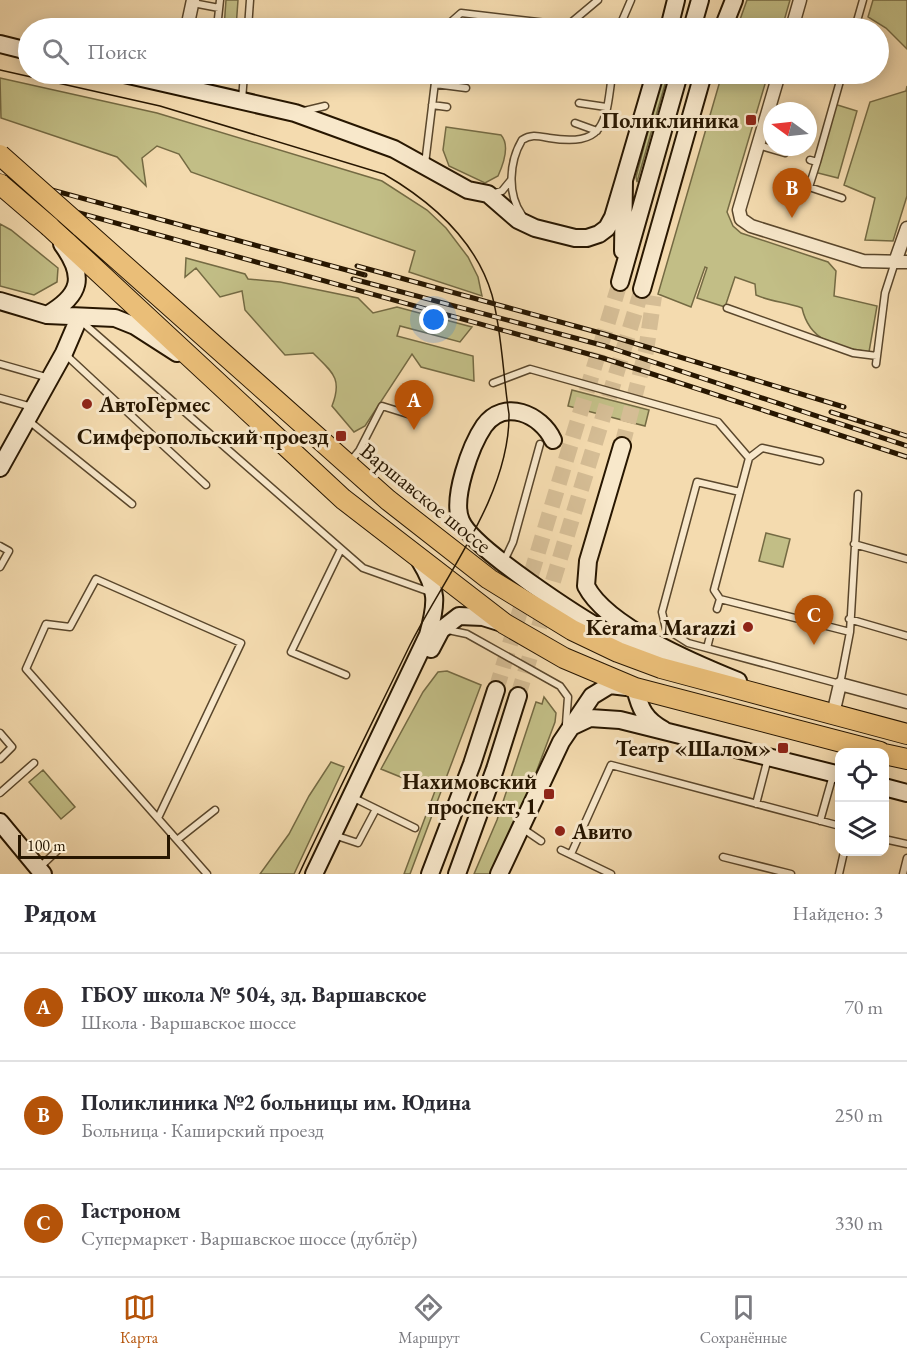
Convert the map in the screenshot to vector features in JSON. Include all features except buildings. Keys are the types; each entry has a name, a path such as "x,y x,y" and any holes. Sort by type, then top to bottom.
{"main road":[{"path":"672,18 677,0"},
{"path":"695,18 700,0"},
{"path":"718,18 723,0"},
{"path":"727,18 734,0"},
{"path":"0,44 18,48"},
{"path":"191,84 295,113 394,149 468,190 488,194 510,214 535,228 574,238 599,234 613,217 653,84"},
{"path":"624,180 621,278 676,84"},
{"path":"648,292 656,244 701,84"},
{"name":"Варшавское шоссе","path":"0,155 346,465 489,579 572,630 650,664 907,734"},
{"path":"0,184 343,499 505,624 564,658 635,688 643,714 650,722 664,730"},
{"path":"47,315 68,301 75,293 77,282 76,269 70,255 51,229"},
{"path":"0,301 47,315 115,318 135,326 204,369"},
{"path":"0,468 64,353 79,318"},
{"path":"546,442 543,422 533,416 518,412 505,412 486,423 479,434 458,498 460,519 471,537 503,562 613,636 716,683"},
{"path":"622,446 588,561 586,586 591,597 652,641 702,666 789,702"},
{"path":"323,874 435,633 436,606 433,581 420,560"},
{"path":"314,874 435,633 459,616 483,617 505,624"},
{"path":"499,874 561,742 592,696 610,685 635,688 863,748"},
{"path":"430,874 472,764 496,690"},
{"path":"457,874 518,696"},
{"path":"572,726 590,718 620,720 835,775"},
{"path":"889,755 907,759"},
{"path":"889,788 907,793"},
{"path":"0,824 39,872"}],"street":[{"path":"795,18 800,0"},
{"path":"189,18 193,1"},
{"path":"775,84 739,210 741,219 751,226 863,261 901,262 907,228"},
{"path":"832,714 840,684 907,702"}],"lane":[{"path":"218,18 220,0"},
{"path":"249,18 250,0"},
{"path":"577,18 598,0"},
{"path":"623,18 631,0"},
{"path":"858,18 863,0"},
{"path":"193,1 219,8"},
{"path":"455,18 461,13 502,18"},
{"path":"242,100 243,84"},
{"path":"425,165 435,84 466,88"},
{"path":"535,228 516,207 510,191 520,145 527,137 533,135 573,142 584,140 597,131 606,107 610,84"},
{"path":"839,84 813,161 809,187 842,198"},
{"path":"579,103 606,107"},
{"path":"432,105 447,107"},
{"path":"295,113 325,106"},
{"path":"575,123 597,131"},
{"path":"757,145 763,147"},
{"path":"488,194 502,191 511,180"},
{"path":"876,364 885,293 901,262"},
{"path":"727,308 853,353 877,356"},
{"path":"79,318 363,568 380,576 423,588 435,595"},
{"path":"64,353 206,485"},
{"path":"0,364 50,379"},
{"path":"493,383 530,369 718,422 748,458"},
{"path":"0,398 29,413 132,504"},
{"path":"346,465 359,451 382,406 411,415"},
{"path":"503,562 513,542 546,442"},
{"path":"820,461 762,448 748,458 714,590 720,599 850,632"},
{"path":"740,492 697,482 662,612 666,629 688,643 840,684 850,632 858,494"},
{"path":"854,544 907,559"},
{"path":"0,546 9,551 0,567"},
{"path":"341,549 291,652 346,675"},
{"path":"158,818 241,643 96,579 70,627 46,624 26,669 207,874"},
{"path":"717,609 720,599"},
{"path":"849,620 907,636"},
{"path":"707,648 712,628"},
{"path":"435,633 466,634 560,686 568,697 569,710 561,742"},
{"path":"0,733 12,747 0,759"},
{"path":"756,804 768,757"},
{"path":"0,793 34,763"},
{"path":"570,854 611,765 835,825"},
{"path":"820,821 835,778"},
{"path":"358,800 415,828"},
{"path":"340,837 358,843 376,809"},
{"path":"177,840 215,810"},
{"path":"521,827 541,841"},
{"path":"889,839 907,844"},
{"path":"39,872 61,847"},
{"path":"561,849 611,874"},
{"path":"839,874 843,856"},
{"path":"723,857 791,874"},
{"path":"903,874 907,858"}],"shaded area":[{"path":"226,0 238,0 237,18 225,18"},
{"path":"747,0 790,0 785,18 741,18"},
{"path":"873,0 907,0 907,49 889,31 889,18 868,17"},
{"path":"0,78 18,82 18,84 27,84 157,113 382,181 427,210 446,228 468,257 478,277 482,296 409,272 415,251 191,172 179,154 157,146 142,158 146,186 117,157 1,118"},
{"path":"660,84 665,84 637,182 636,177"},
{"path":"719,84 765,84 727,212 733,226 741,233 828,262 836,271 834,296 877,306 869,352 846,348 826,341 811,329 802,308 756,295 755,284 735,277 725,307 697,298 707,268 705,267 691,307 658,294"},
{"path":"907,86 907,196 893,241 865,240 875,198 844,185 870,102 906,91"},
{"path":"831,103 857,111 838,178 814,172"},
{"path":"446,127 501,135 505,149 504,161 498,176 485,183 449,166 443,150"},
{"path":"0,224 11,230 58,268 57,282 34,295 0,286"},
{"path":"186,258 245,274 248,279 280,282 358,298 373,313 397,307 472,327 460,342 400,326 397,336 473,356 474,381 421,367 412,354 365,426 354,432 332,406 336,382 326,365 313,353 285,355 245,310 242,291 220,297 196,268 185,277"},
{"path":"572,390 649,410 645,426 568,406"},
{"path":"766,533 790,539 783,567 759,561"},
{"path":"447,671 481,685 410,874 404,874 435,791 381,769 423,692 438,672"},
{"path":"544,697 556,713 555,722 522,810 492,874 474,874 497,820 536,702 542,704"},
{"path":"331,762 344,767 294,874 260,874 289,834 309,796"},
{"path":"43,770 75,807 61,819 29,782"}],"tunnel":[{"path":"496,690 620,282"},
{"path":"518,696 642,289"},
{"path":"622,446 646,351 654,296"}],"tram line":[{"path":"0,70 18,74"},
{"path":"62,84 160,106 384,174 419,197 450,224 475,257 492,295 498,324 509,414 506,444 499,474 473,534 410,645 299,874"}],"railway":[{"path":"0,176 365,275"},
{"path":"0,191 603,358 907,457"},
{"path":"357,266 604,334 844,407"},
{"path":"353,279 605,346 907,446"},
{"path":"831,412 907,436"}],"place":[{"name":"Поликлиника","path":"751,120"},
{"name":"Поликлиника №2 больницы им. Юдина","path":"792,218"},
{"name":"АвтоГермес","path":"87,404"},
{"name":"ГБОУ школа № 504, зд. Варшавское","path":"414,430"},
{"name":"Симферопольский проезд","path":"341,436"},
{"name":"Kerama Marazzi","path":"748,627"},
{"name":"Гастроном","path":"814,645"},
{"name":"Театр «Шалом»","path":"783,748"},
{"name":"Нахимовский проспект, 1","path":"549,794"},
{"name":"Авито","path":"560,831"}]}
